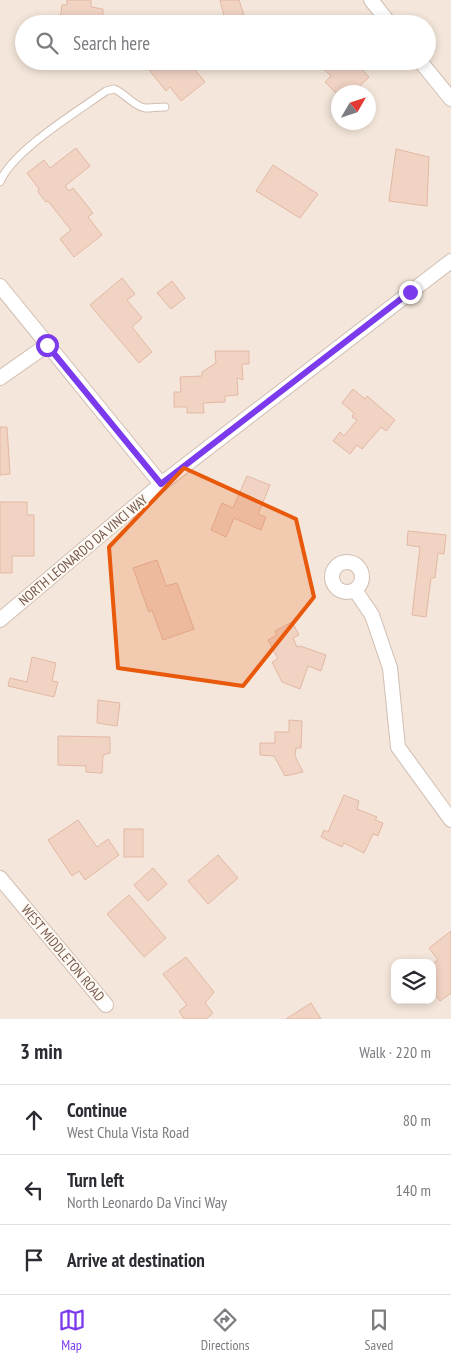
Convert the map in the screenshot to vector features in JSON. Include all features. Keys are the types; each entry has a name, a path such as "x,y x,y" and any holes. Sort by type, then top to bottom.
{"street":[{"path":"371,0 383,15"},
{"path":"427,70 451,100"},
{"name":"NORTH LEONARDO DA VINCI WAY","path":"0,620 161,484 451,261"},
{"path":"0,286 161,484"},
{"path":"0,378 47,345"},
{"path":"355,590 372,615 390,668 398,747 451,820"},
{"name":"WEST MIDDLETON ROAD","path":"0,878 106,1005"}],"lane":[{"path":"0,182 3,173 29,146 106,91 114,89 122,92 143,108 165,107"}],"highlighted area":[{"path":"184,468 296,519 314,597 243,686 118,668 109,547"}],"shaded area":[{"path":"0,0 451,0 451,1019 0,1019"}],"building":[{"path":"67,0 91,0 91,7 103,9 103,15 61,15 62,5 67,5"},
{"path":"220,0 239,0 244,15 224,15"},
{"path":"149,70 195,70 205,82 181,101 170,87 166,91"},
{"path":"325,70 362,70 369,77 361,85 331,85 331,88 325,82 331,76"},
{"path":"76,148 90,166 65,186 69,191 73,188 93,213 88,217 102,235 74,257 60,239 71,230 48,201 46,202 38,192 39,189 27,173 44,160 50,168"},
{"path":"396,149 429,157 427,206 389,201"},
{"path":"273,165 318,194 300,218 256,191"},
{"path":"122,278 135,294 127,300 142,318 132,327 152,352 139,363 90,305"},
{"path":"172,281 185,298 171,309 157,293"},
{"path":"215,351 249,351 249,364 242,364 243,380 237,378 238,395 225,396 225,402 203,403 204,413 187,413 187,407 174,407 174,392 181,392 180,377 202,376 202,372 216,363"},
{"path":"353,389 365,399 367,396 395,420 386,431 381,427 362,449 357,445 350,454 333,441 340,432 344,436 357,420 352,417 354,413 342,403"},
{"path":"0,427 7,427 10,474 0,475"},
{"path":"247,476 270,485 258,514 266,517 261,530 234,518 226,537 211,530 222,503 233,508"},
{"path":"0,502 27,502 27,515 34,515 34,556 12,556 12,573 0,573"},
{"path":"408,531 446,535 444,554 438,553 435,578 431,578 426,617 412,615 420,547 407,545"},
{"path":"157,560 166,586 177,583 194,629 163,640 152,610 149,612 133,568"},
{"path":"292,622 299,635 293,638 297,647 300,646 326,655 321,671 308,666 300,689 282,682 272,662 278,659 268,640 277,635 275,631"},
{"path":"32,657 56,663 52,681 58,682 54,697 8,686 10,678 27,682"},
{"path":"98,700 120,703 117,726 97,723"},
{"path":"289,720 302,721 301,748 296,748 295,756 303,772 285,776 274,756 260,755 260,743 275,743 275,732 289,732"},
{"path":"58,736 110,737 110,753 103,755 102,773 86,772 86,766 58,765"},
{"path":"344,795 359,801 357,809 377,817 375,820 383,823 378,836 373,834 364,853 344,843 342,847 321,837 324,830 328,832"},
{"path":"78,820 97,847 108,839 119,855 85,880 79,871 72,876 48,840"},
{"path":"124,829 143,829 143,857 124,857"},
{"path":"218,855 238,878 208,904 188,881"},
{"path":"153,868 167,884 148,901 134,885"},
{"path":"129,895 166,938 144,957 107,914"},
{"path":"451,931 451,993 440,1001 436,996 436,961 438,960 429,948"},
{"path":"186,957 214,992 205,1003 213,1013 206,1019 184,1019 179,1011 187,1005 163,974"},
{"path":"311,1003 321,1019 286,1019"}],"route":[{"path":"47,345 161,484 410,292"}]}
